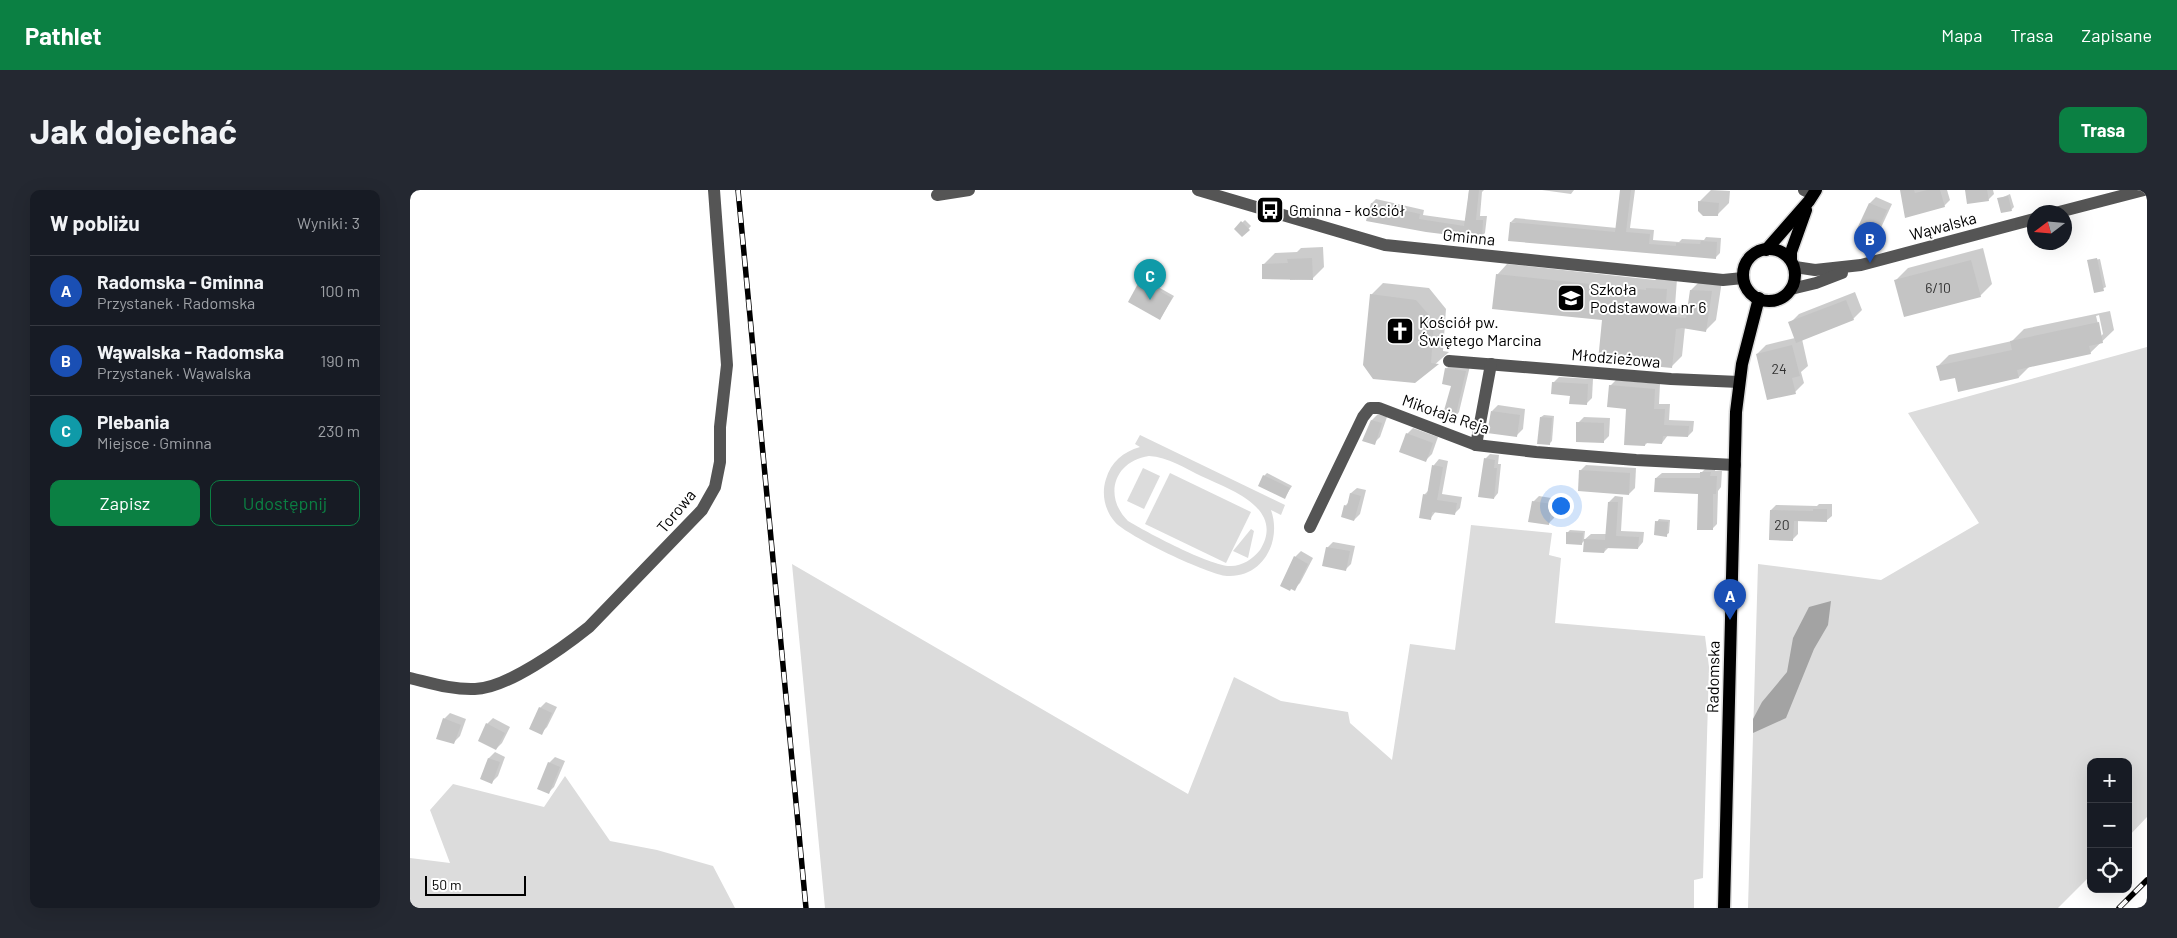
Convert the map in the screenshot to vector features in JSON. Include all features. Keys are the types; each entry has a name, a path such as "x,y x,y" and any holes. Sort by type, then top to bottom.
{"main road":[{"path":"1811,194 1791,252 1796,274 1791,289 1782,298 1768,301 1751,294 1743,271 1751,256 1766,250 1811,194"},
{"path":"1766,250 1780,252 1793,264"},
{"name":"Radomska","path":"1724,908 1738,382 1759,298"}],"street":[{"name":"Torowa","path":"410,678 437,685 475,690 509,679 568,644 589,627 702,510 715,486 720,462 720,427 727,365 714,190"},
{"path":"937,195 969,190"},
{"name":"Gminna","path":"1198,190 1385,244 1723,280 1744,278"},
{"path":"2072,209 2144,190"},
{"name":"Wąwalska","path":"1791,289 1816,283 1861,265 2027,221"},
{"name":"Wąwalska","path":"1793,264 1815,270 1861,265"},
{"name":"Młodzieżowa","path":"1449,361 1671,379 1738,382"},
{"path":"1476,444 1491,364"},
{"name":"Mikołaja Reja","path":"1310,528 1363,417 1370,408 1379,408 1476,444 1536,452 1735,465"}],"shaded area":[{"path":"2147,347 2147,817 2132,833 2132,758 2087,758 2087,879 2058,908 1748,908 1758,564 1881,580 1979,523 1908,413"},
{"path":"1140,435 1285,505 1281,515 1271,510 1274,534 1267,555 1260,564 1251,571 1240,575 1227,576 1218,574 1151,545 1115,522 1105,502 1104,490 1106,479 1118,458 1140,447 1135,444","holes":["1149,456 1183,466 1226,487 1251,502 1260,512 1266,523 1266,535 1260,550 1251,559 1239,565 1222,565 1179,548 1128,521 1120,511 1116,501 1114,491 1116,481 1120,472 1127,465 1137,459"]},
{"path":"1143,468 1160,476 1144,509 1127,501"},
{"path":"1170,473 1251,512 1226,563 1145,524"},
{"path":"1471,525 1552,533 1549,555 1561,558 1555,623 1705,636 1709,667 1703,878 1694,880 1694,908 825,908 792,564 1188,794 1234,677 1281,701 1348,712 1350,723 1392,760 1410,644 1455,650"},
{"path":"1251,529 1254,531 1248,558 1233,551"},
{"path":"1831,601 1828,625 1814,649 1786,718 1753,733 1753,719 1762,702 1787,672 1793,638 1809,607"},
{"path":"565,776 610,841 657,850 713,866 735,908 410,908 410,858 450,863 430,810 453,784 544,807"}],"building":[{"path":"1469,190 1479,190 1476,220 1483,220 1482,239 1426,232 1366,221 1371,203 1420,214 1419,219 1464,226"},
{"path":"1620,190 1631,190 1626,232 1650,234 1649,244 1676,246 1676,243 1700,244 1701,241 1717,242 1716,259 1508,241 1510,222 1615,232"},
{"path":"1900,190 1914,190 1915,193 1927,190 1940,190 1945,207 1905,218"},
{"path":"1965,190 1987,190 1989,201 1967,204"},
{"path":"2008,196 2012,211 2001,213 1997,198"},
{"path":"1698,201 1719,203 1718,216 1703,216 1698,211"},
{"path":"1869,203 1887,210 1874,239 1856,231"},
{"path":"1241,221 1250,230 1242,237 1234,229"},
{"path":"1312,258 1313,280 1262,279 1262,264 1288,263 1287,259"},
{"path":"2097,258 2104,291 2094,293 2087,260"},
{"path":"1971,260 1981,297 1904,317 1894,280"},
{"path":"1496,274 1646,290 1646,288 1667,289 1665,316 1686,318 1690,290 1712,291 1706,332 1682,328 1676,329 1672,368 1598,361 1602,320 1492,309"},
{"path":"1140,280 1172,298 1160,320 1128,302"},
{"name":"Kościół pw. Świętego Marcina","path":"1370,294 1416,300 1434,321 1431,363 1439,364 1415,383 1373,379 1363,365"},
{"path":"1846,300 1854,320 1796,343 1788,322"},
{"path":"2099,322 2103,343 2089,346 2091,354 2017,370 2019,378 1958,392 1955,378 1940,381 1936,366 2012,350 2010,341"},
{"path":"1792,345 1800,376 1792,378 1796,394 1767,400 1756,354"},
{"path":"1445,368 1466,371 1455,418 1443,414 1451,386 1442,384"},
{"path":"1552,382 1588,384 1587,405 1569,404 1570,396 1551,394"},
{"path":"1609,385 1655,389 1654,409 1665,409 1664,425 1689,426 1688,437 1663,436 1662,444 1645,443 1645,446 1624,445 1626,409 1607,407"},
{"path":"1491,411 1520,415 1517,437 1487,433"},
{"path":"1540,417 1552,418 1550,445 1537,444"},
{"path":"1371,420 1382,423 1375,445 1362,441"},
{"path":"1576,422 1604,423 1604,443 1576,442"},
{"path":"1406,433 1433,443 1426,462 1399,452"},
{"path":"1484,458 1495,460 1494,468 1497,468 1494,499 1478,497"},
{"path":"1432,465 1443,467 1437,500 1457,503 1455,515 1432,512 1431,520 1419,518 1423,494 1427,495"},
{"path":"1579,470 1630,473 1629,495 1578,491"},
{"path":"1700,472 1711,472 1710,476 1717,476 1716,494 1713,494 1713,530 1697,530 1698,494 1654,492 1655,478 1700,478"},
{"path":"1263,475 1290,488 1285,499 1258,486"},
{"path":"1350,493 1361,496 1354,521 1341,517 1344,505 1347,506"},
{"path":"1532,501 1552,504 1549,525 1528,522"},
{"path":"1608,502 1618,502 1616,536 1639,537 1638,549 1605,548 1604,553 1583,552 1584,539 1605,540"},
{"path":"1813,509 1827,509 1827,522 1794,521 1793,541 1769,540 1770,510 1813,511"},
{"path":"1655,521 1668,522 1667,537 1654,535"},
{"path":"1566,532 1583,533 1582,545 1566,544"},
{"path":"1326,547 1350,551 1346,571 1322,566"},
{"path":"1294,556 1308,564 1295,591 1291,589 1290,591 1280,586"},
{"path":"539,707 552,713 542,735 529,729"},
{"path":"443,718 461,725 454,744 436,739"},
{"path":"486,723 505,733 496,750 478,741"},
{"path":"488,758 500,762 492,784 480,779"},
{"path":"548,762 560,767 549,794 537,789"}],"railway":[{"path":"738,190 806,908"},
{"path":"2119,908 2147,880"}],"place":[{"name":"Gminna - kościół","path":"1270,210"},
{"name":"Wąwalska - Radomska","path":"1870,263"},
{"name":"Szkoła Podstawowa nr 6","path":"1571,298"},
{"name":"Plebania","path":"1150,300"},
{"name":"Kościół pw. Świętego Marcina","path":"1400,331"},
{"name":"Radomska - Gminna","path":"1730,620"}]}
